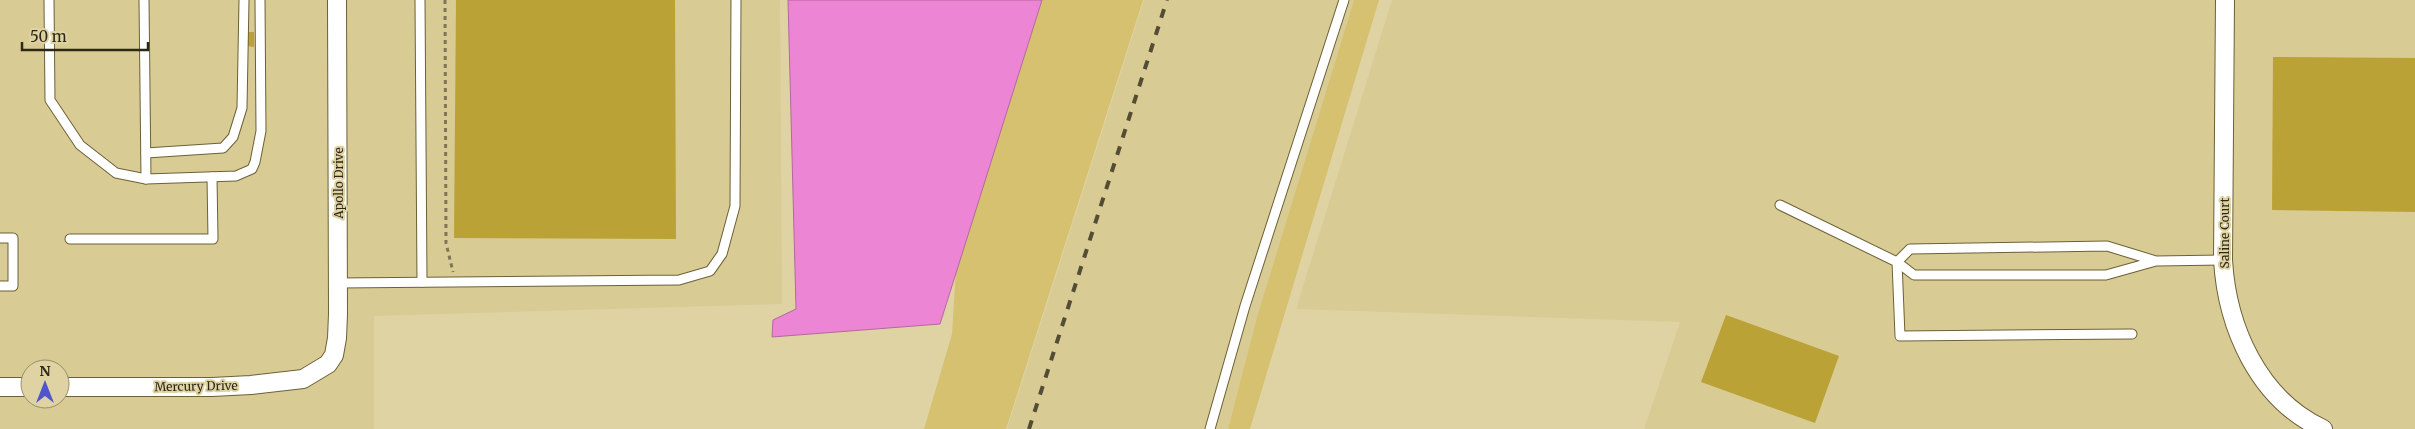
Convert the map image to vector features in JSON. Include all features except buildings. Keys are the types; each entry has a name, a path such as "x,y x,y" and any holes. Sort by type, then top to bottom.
{"street":[{"name":"Apollo Drive","path":"328,364 334,355 337,338 337,0"},
{"name":"Saline Court","path":"2225,0 2223,260 2225,285 2231,315 2242,343 2257,370 2276,393 2294,410 2323,429"},
{"name":"Mercury Drive","path":"70,387 251,385 302,379 328,364"},
{"path":"0,387 20,387"}],"lane":[{"path":"49,0 50,100 80,145 116,173 146,179 236,176 252,168 255,162 261,130 260,0"},
{"path":"144,0 146,179"},
{"path":"146,153 222,148 233,137 242,108 244,0"},
{"path":"420,0 422,282"},
{"path":"338,283 679,280 710,271 722,254 735,206 736,0"},
{"path":"1210,429 1245,306 1344,0"},
{"path":"70,239 213,239 212,177"},
{"path":"1780,205 1896,262 1914,275 2106,275 2156,261 2223,260"},
{"path":"0,238 13,238 13,286 0,286"},
{"path":"1896,262 1910,249 2107,246 2156,261"},
{"path":"1896,262 1900,336 2132,334"}],"path":[{"path":"446,0 446,243 456,282"}],"shaded area":[{"path":"0,0 780,0 782,304 374,316 374,429 0,429"},
{"path":"788,0 1042,0 940,324 772,337 773,320 796,309"},
{"path":"1042,0 1143,0 1006,429 924,429 952,334 956,269"},
{"path":"1144,0 1354,0 1257,317 1228,429 1007,429"},
{"path":"1354,0 1379,0 1250,429 1228,429 1257,317"},
{"path":"1392,0 2415,0 2415,429 1644,429 1680,322 1296,309"}],"railway":[{"path":"1029,429 1167,0"}]}
